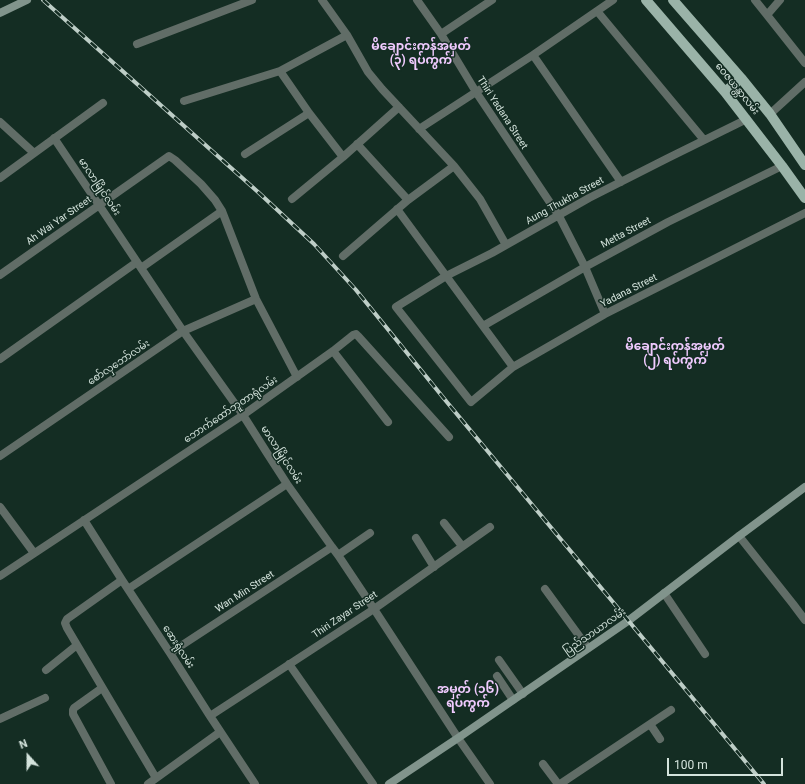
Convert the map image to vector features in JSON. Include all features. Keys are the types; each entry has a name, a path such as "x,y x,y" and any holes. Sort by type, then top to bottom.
{"main road":[{"name":"ဝေဇယန္တာလမ်း","path":"646,0 747,119 805,198"},
{"name":"ဝေဇယန္တာလမ်း","path":"673,0 741,78 770,114 805,165"},
{"path":"725,92 741,78"}],"street":[{"path":"0,13 27,0"},
{"path":"137,44 252,0"},
{"path":"322,0 347,35 368,72 454,166 480,199 506,245"},
{"name":"Thiri Yadana Street","path":"417,0 441,34 476,92 559,216 585,267 605,314"},
{"path":"441,34 492,0"},
{"path":"419,129 533,55 613,0"},
{"path":"754,0 805,64"},
{"path":"767,15 780,0"},
{"path":"597,11 704,140"},
{"path":"184,101 280,71 347,35"},
{"path":"533,55 621,182"},
{"path":"280,71 309,113 344,157"},
{"path":"770,114 805,82"},
{"path":"0,178 103,103"},
{"path":"292,199 344,157 399,107"},
{"path":"245,154 309,113"},
{"name":"Aung Thukha Street","path":"471,402 396,307 446,276 486,256 589,198 747,119"},
{"path":"0,122 34,153"},
{"name":"မာလာမြိုင်လမ်း","path":"54,138 98,206 183,331 244,415 267,454 338,555 458,738 490,784"},
{"path":"357,144 408,200"},
{"name":"Ah Wai Yar Street","path":"0,275 169,156 201,184 215,200 222,212"},
{"path":"343,256 408,200 454,166"},
{"name":"Metta Street","path":"483,326 585,267 668,222 782,166"},
{"path":"397,209 513,367"},
{"path":"0,358 139,265 222,212 256,299 297,377"},
{"name":"Yadana Street","path":"471,402 513,367 605,314 805,213"},
{"name":"စော်လှဘော်လမ်း","path":"0,456 183,331 256,299"},
{"name":"ဘောက်ထော်ဘူတာရုံလမ်း","path":"0,576 244,415 356,334 449,437"},
{"path":"332,351 388,422"},
{"path":"128,589 287,484"},
{"name":"ပြည်သာယာလမ်း","path":"389,784 628,621 805,486"},
{"path":"0,507 34,553"},
{"name":"ဆေးရုံလမ်း","path":"84,520 255,784"},
{"path":"444,523 462,546"},
{"name":"Thiri Zayar Street","path":"210,716 374,609 490,527"},
{"path":"338,555 370,533"},
{"path":"738,536 805,620"},
{"path":"416,538 434,566"},
{"name":"Wan Min Street","path":"170,653 332,547"},
{"path":"122,580 67,619 65,623 156,778"},
{"path":"545,589 588,648"},
{"path":"664,593 705,654"},
{"path":"46,670 77,645"},
{"path":"500,660 522,694"},
{"path":"289,664 373,784"},
{"path":"497,676 513,700"},
{"path":"102,688 74,708 73,714 111,784"},
{"path":"0,719 45,698"},
{"path":"543,764 559,784 671,710"},
{"path":"650,724 660,739"},
{"path":"148,784 220,732"}],"railway":[{"path":"43,0 314,244 356,290 446,401 764,784"}],"district":[{"name":"မိချောင်းကန်အမှတ် (၃) ရပ်ကွက်","path":"421,54"},
{"name":"မိချောင်းကန်အမှတ် (၂) ရပ်ကွက်","path":"675,354"},
{"name":"အမှတ် (၁၆) ရပ်ကွက်","path":"468,697"}]}
